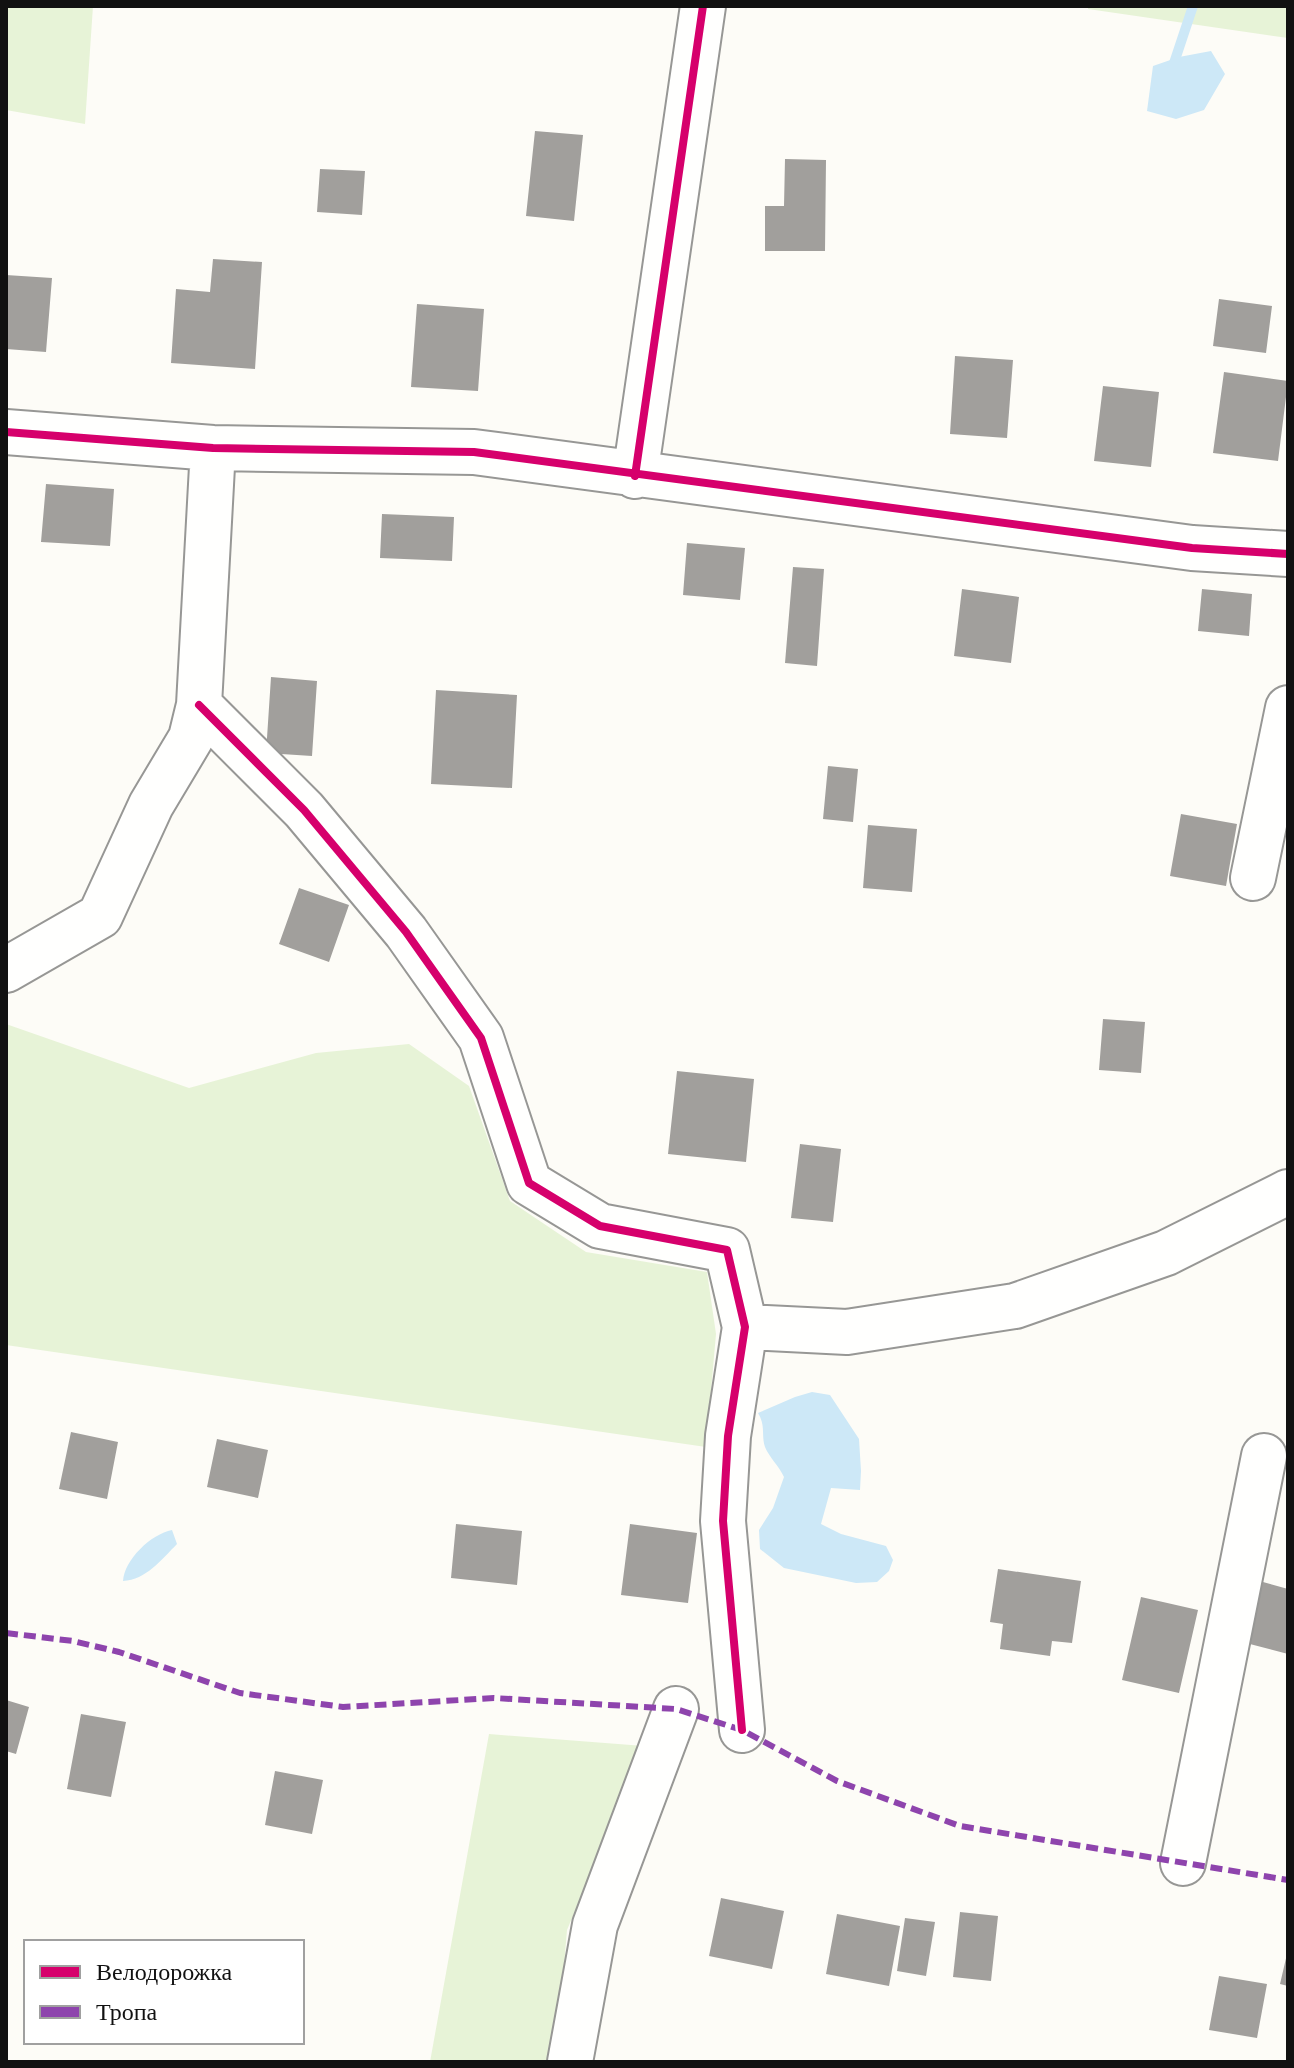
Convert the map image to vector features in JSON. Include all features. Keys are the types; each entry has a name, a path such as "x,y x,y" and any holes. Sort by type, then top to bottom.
{"street":[{"path":"635,476 703,6"},
{"path":"6,432 213,448 474,452 635,476 1192,548 1288,554"},
{"path":"6,970 100,916 151,805 191,738 199,705 213,448"},
{"path":"199,705 304,810 406,932 481,1038 529,1183 600,1226 727,1250 745,1327 728,1436 723,1521 742,1730"},
{"path":"1253,878 1288,708"},
{"path":"745,1327 847,1332 1015,1306 1166,1253 1288,1192"},
{"path":"1183,1863 1264,1456"},
{"path":"570,2062 595,1925 676,1709"}],"green space":[{"path":"6,6 93,6 85,124 6,110"},
{"path":"1088,6 1288,6 1288,38 1088,9"},
{"path":"6,1024 189,1088 316,1053 409,1044 469,1086 510,1201 586,1252 707,1272 716,1334 706,1447 6,1345"},
{"path":"489,1734 644,1746 567,1930 556,2062 430,2062"}],"water":[{"path":"1211,51 1225,74 1204,110 1176,119 1147,111 1153,66"},
{"path":"812,1392 830,1395 859,1439 860,1490 831,1488 821,1524 841,1534 886,1546 893,1560 889,1571 877,1582 856,1583 784,1568 760,1549 759,1530 773,1508 784,1477 765,1447 758,1413"},
{"path":"172,1530 177,1544 146,1573 123,1581 128,1565 140,1549"}],"building":[{"path":"535,131 583,135 574,221 526,216"},
{"path":"785,159 826,160 825,251 765,251 765,206 784,206"},
{"path":"320,169 365,171 362,215 317,212"},
{"path":"213,259 262,262 255,369 171,363 176,289 210,292"},
{"path":"6,275 52,278 46,352 6,349"},
{"path":"1219,299 1272,306 1266,353 1213,346"},
{"path":"417,304 484,309 478,391 411,387"},
{"path":"955,356 1013,360 1007,438 950,434"},
{"path":"1224,372 1288,381 1278,461 1213,453"},
{"path":"1103,386 1159,392 1151,467 1094,461"},
{"path":"46,484 114,489 110,546 41,542"},
{"path":"382,514 454,517 452,561 380,558"},
{"path":"687,543 745,548 740,600 683,595"},
{"path":"793,567 824,569 817,666 785,663"},
{"path":"962,589 1019,597 1011,663 954,656"},
{"path":"1202,589 1252,594 1249,636 1198,631"},
{"path":"271,677 317,681 312,756 266,753"},
{"path":"436,690 517,695 512,788 431,784"},
{"path":"828,766 858,769 853,822 823,819"},
{"path":"1181,814 1237,824 1226,886 1170,876"},
{"path":"868,825 917,829 912,892 863,888"},
{"path":"299,888 349,905 329,962 279,944"},
{"path":"1103,1019 1145,1022 1141,1073 1099,1070"},
{"path":"677,1071 754,1079 746,1162 668,1154"},
{"path":"800,1144 841,1149 833,1222 791,1218"},
{"path":"71,1432 118,1442 107,1499 59,1489"},
{"path":"217,1439 268,1450 258,1498 207,1487"},
{"path":"456,1524 522,1531 517,1585 451,1578"},
{"path":"630,1524 697,1533 688,1603 621,1595"},
{"path":"998,1569 1081,1581 1072,1643 1052,1641 1050,1656 1000,1649 1003,1624 990,1622"},
{"path":"1263,1582 1288,1589 1288,1654 1246,1643"},
{"path":"1141,1597 1198,1610 1179,1693 1122,1680"},
{"path":"6,1700 29,1707 16,1754 6,1751"},
{"path":"81,1714 126,1722 111,1797 67,1789"},
{"path":"275,1771 323,1780 312,1834 265,1825"},
{"path":"721,1898 784,1911 772,1969 709,1956"},
{"path":"960,1912 998,1916 991,1981 953,1977"},
{"path":"837,1914 900,1926 889,1986 826,1974"},
{"path":"905,1918 935,1922 926,1976 897,1971"},
{"path":"1288,1954 1288,1986 1280,1984"},
{"path":"1219,1976 1267,1984 1257,2038 1209,2030"}],"waterway":[{"path":"1172,69 1193,6"}],"marked path":[{"path":"6,1633 73,1641 119,1652 240,1693 343,1707 494,1698 676,1709 742,1730 837,1781 960,1826 1288,1880"}],"cycle path":[{"path":"635,476 703,6"},
{"path":"6,432 213,448 474,452 1192,548 1288,554"},
{"path":"199,705 304,810 406,932 481,1038 529,1183 600,1226 727,1250 745,1327 728,1436 723,1521 742,1730"}]}
